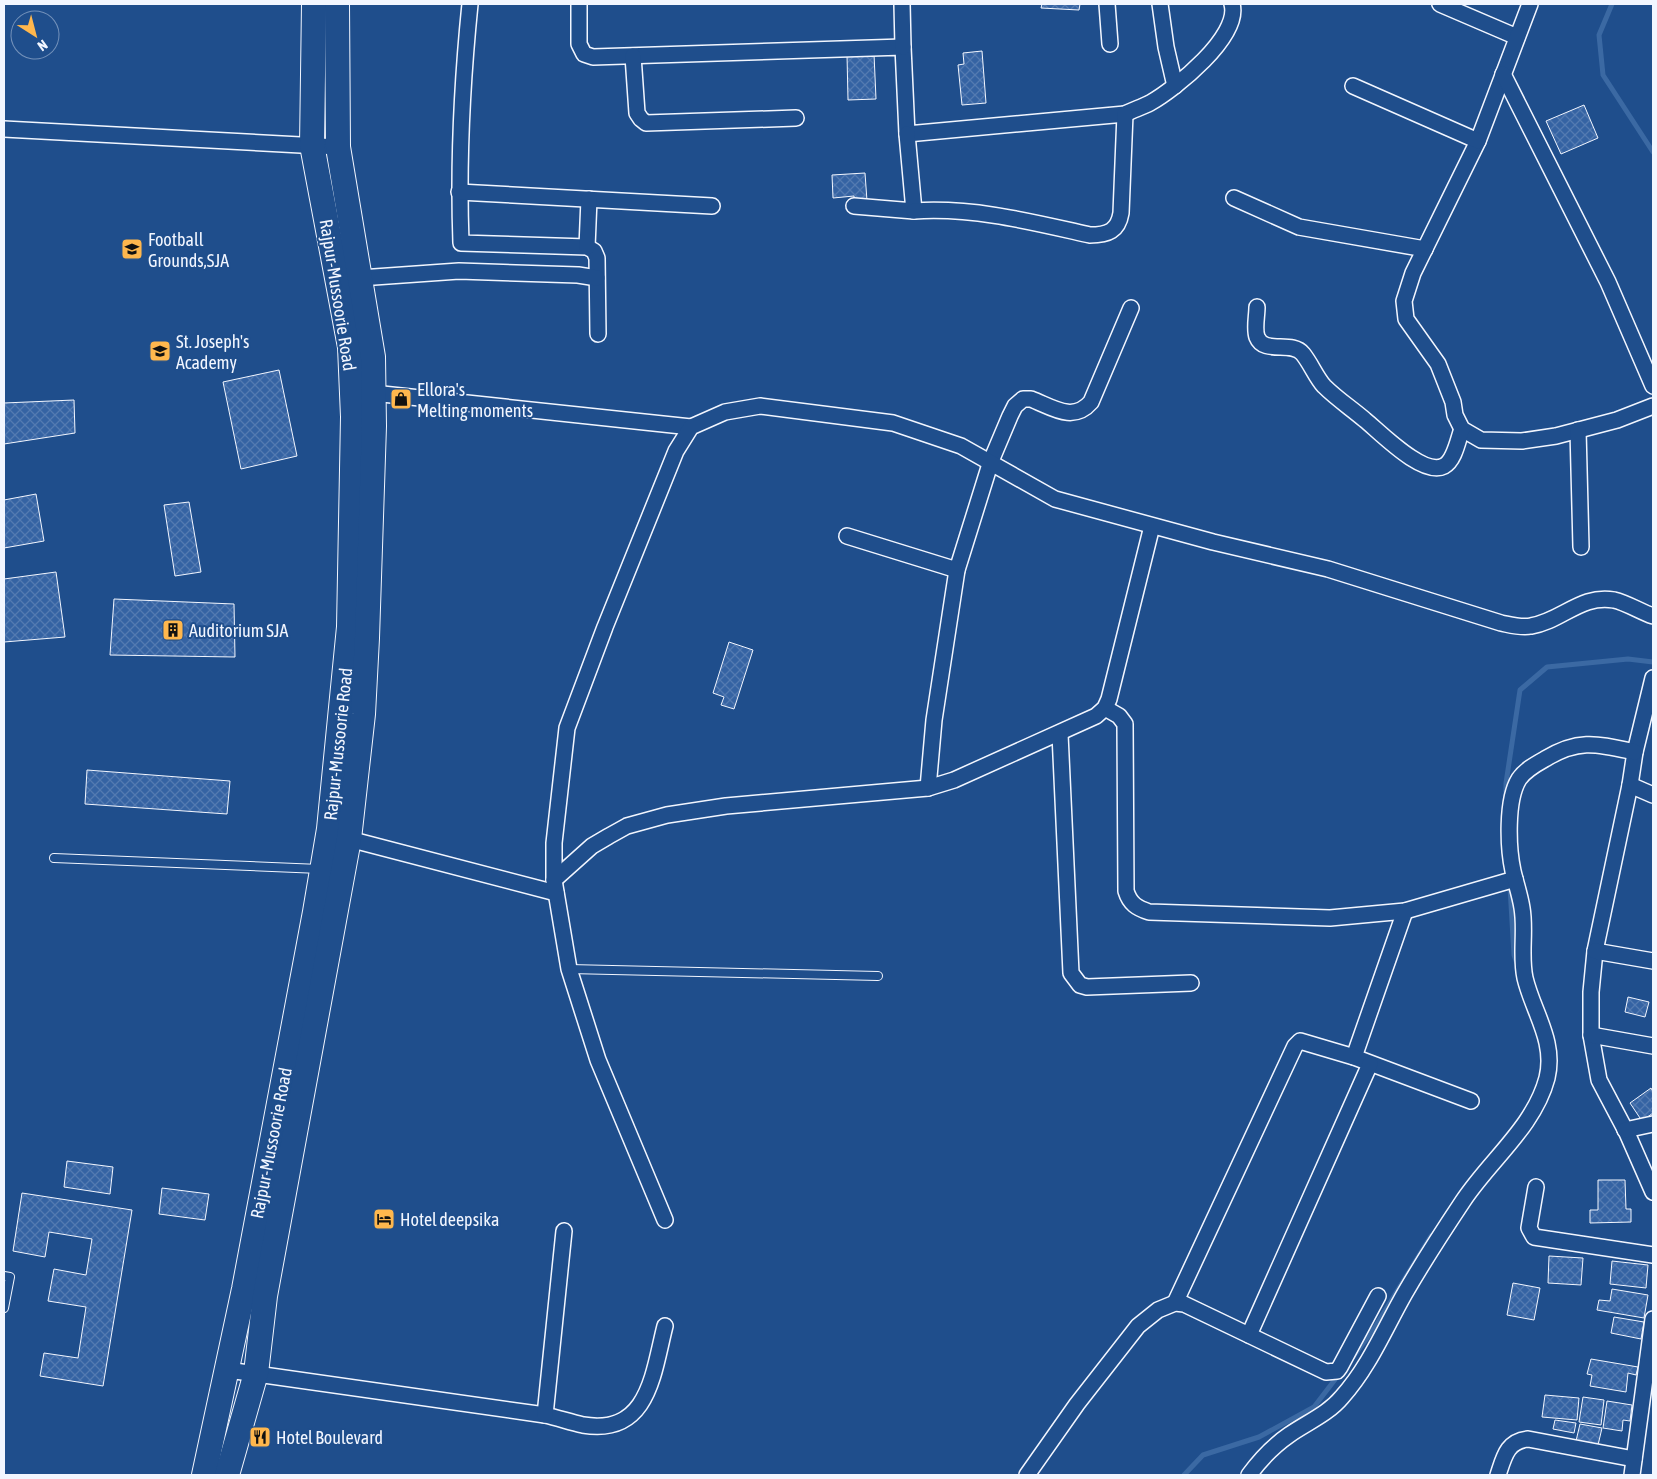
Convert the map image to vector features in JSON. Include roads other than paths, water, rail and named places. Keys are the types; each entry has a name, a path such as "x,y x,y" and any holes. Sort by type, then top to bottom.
{"main road":[{"name":"Rajpur-Mussoorie Road","path":"204,1475 228,1370 322,869 331,810 349,626 354,417 350,347 312,145 314,4"},
{"name":"Rajpur-Mussoorie Road","path":"227,1475 256,1373 265,1296 349,839 363,714 367,648 373,356 338,147 337,4"}],"street":[{"path":"459,271 461,244 459,192 465,57 470,4"},
{"path":"579,4 579,44 584,54 593,58 903,47"},
{"path":"902,4 907,134 914,211"},
{"path":"1107,4 1110,44"},
{"path":"1160,4 1166,47 1175,86"},
{"path":"907,134 1125,114 1149,103 1175,86 1215,48 1228,29 1232,4"},
{"path":"1440,4 1518,37"},
{"path":"1530,4 1478,140 1413,273 1404,301 1406,319 1438,364 1453,402 1455,415 1462,429 1481,440 1522,440 1556,436 1617,420 1653,406"},
{"path":"632,56 637,113 640,119 646,123 796,118"},
{"path":"1503,74 1608,282 1653,386"},
{"path":"1353,86 1478,140"},
{"path":"854,206 914,211 941,209 983,213 1090,235 1103,235 1114,231 1119,223 1121,213 1125,114"},
{"path":"4,129 338,147"},
{"path":"459,192 712,206"},
{"path":"1234,198 1300,227 1425,249"},
{"path":"587,247 589,199"},
{"path":"461,244 587,247 594,250 597,258 598,334"},
{"path":"360,278 459,271 578,275 597,278"},
{"path":"1257,307 1257,335 1260,342 1266,346 1291,346 1300,350 1323,385 1407,455 1430,466 1439,468 1446,465 1451,460 1462,429"},
{"path":"928,788 935,712 957,570 991,461 1015,406 1023,399 1030,399 1074,414 1084,410 1091,402 1131,308"},
{"path":"373,393 691,427 725,412 760,406 893,423 930,433 991,461 1055,499 1152,526 1328,569 1517,626 1532,626 1586,601 1615,600 1653,616"},
{"path":"665,1220 598,1060 569,969 555,887 554,843 567,728 676,450 691,427"},
{"path":"1578,430 1581,547"},
{"path":"555,887 592,846 627,826 667,815 726,806 928,788 954,780 1060,734 1096,716 1105,708 1152,526"},
{"path":"847,536 957,570"},
{"path":"1652,684 1635,752 1630,785 1594,951 1591,992 1591,1035 1599,1080 1648,1176 1653,1192"},
{"path":"1105,708 1119,716 1125,724 1126,891 1132,904 1140,909 1149,912 1330,918 1405,912 1513,880"},
{"path":"1060,734 1071,974 1075,981 1087,987 1191,983"},
{"path":"1250,1475 1259,1461 1273,1448 1340,1400 1356,1381 1406,1292 1464,1199 1480,1177 1513,1139 1537,1101 1547,1077 1548,1048 1525,978 1522,963 1522,911 1513,880 1512,863 1510,818 1513,790 1520,777 1540,762 1566,748 1594,743 1635,752"},
{"path":"1630,785 1653,795"},
{"path":"349,839 555,887"},
{"path":"1354,1057 1405,912"},
{"path":"1594,951 1653,961"},
{"path":"1591,1035 1653,1046"},
{"path":"1175,1303 1296,1044 1305,1041 1354,1057 1471,1101"},
{"path":"1249,1334 1370,1064"},
{"path":"1625,1130 1653,1124"},
{"path":"1536,1187 1529,1228 1534,1236 1653,1256"},
{"path":"545,1415 564,1231"},
{"path":"1027,1475 1077,1404 1138,1326 1158,1310 1175,1303 1192,1307 1326,1372 1332,1373 1340,1366 1378,1296"},
{"path":"1632,1475 1648,1385 1653,1319"},
{"path":"228,1370 545,1415 584,1425 611,1425 636,1411 647,1395 665,1326"},
{"path":"1498,1475 1508,1448 1518,1440 1528,1439 1634,1459"}],"lane":[{"path":"54,858 322,869"},
{"path":"569,969 878,976"},
{"path":"4,1276 10,1277 4,1308"}],"waterway":[{"path":"1612,4 1599,35 1603,75 1653,152"},
{"path":"1506,796 1506,783 1520,690 1547,667 1628,659 1653,662"},
{"path":"1510,887 1514,955 1517,963"},
{"path":"1353,1357 1375,1327 1431,1236"},
{"path":"1184,1475 1203,1455 1259,1437 1314,1407 1340,1373"}],"place":[{"name":"Football Grounds,SJA","path":"132,249"},
{"name":"St. Joseph's Academy","path":"160,351"},
{"name":"Ellora's Melting moments","path":"401,399"},
{"name":"Auditorium SJA","path":"173,630"},
{"name":"Hotel deepsika","path":"384,1219"},
{"name":"Hotel Boulevard","path":"260,1437"}]}
